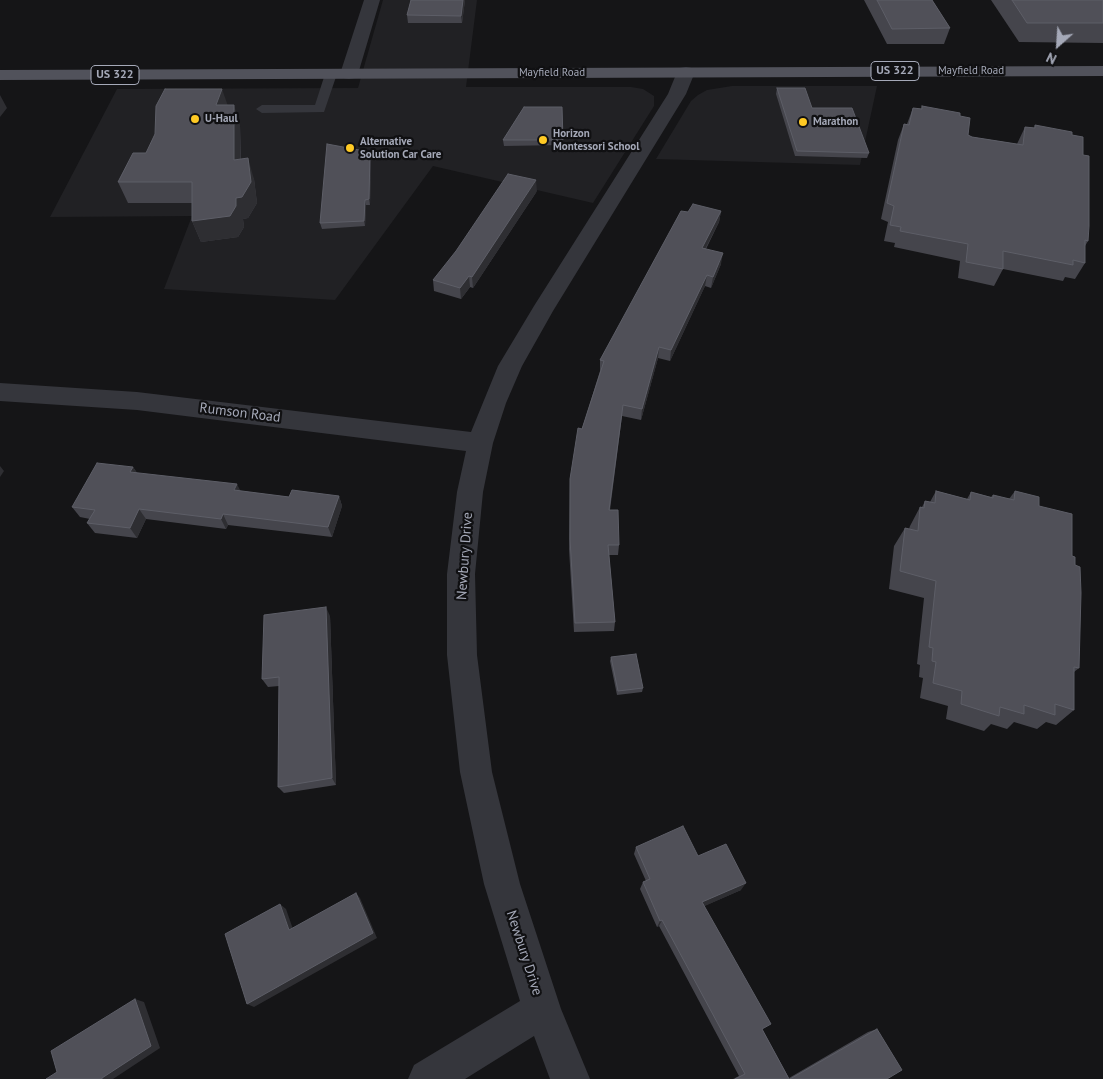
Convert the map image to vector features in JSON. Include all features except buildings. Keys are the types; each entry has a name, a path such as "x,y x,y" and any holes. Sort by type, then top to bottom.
{"main road":[{"name":"Mayfield Road","path":"0,75 1103,71"}],"street":[{"path":"348,74 372,0"},
{"name":"Newbury Drive","path":"570,1079 542,1009 502,884 476,772 462,655 461,574 470,492 480,443 494,403 515,358 542,311 679,91 686,72"},
{"name":"Rumson Road","path":"0,392 138,401 480,443"},
{"path":"428,1079 542,1009"}],"lane":[{"path":"262,109 320,109 330,74"}],"shaded area":[{"path":"383,0 477,0 466,87 631,87 643,89 654,96 654,106 593,203 433,166 335,300 164,289 192,216 50,217 117,89 358,88"},
{"path":"732,86 877,86 860,165 656,159 691,101 707,90"}],"place":[{"name":"U-Haul","path":"195,119"},
{"name":"Marathon","path":"803,122"},
{"name":"Horizon Montessori School","path":"543,140"},
{"name":"Alternative Solution Car Care","path":"350,148"}]}
